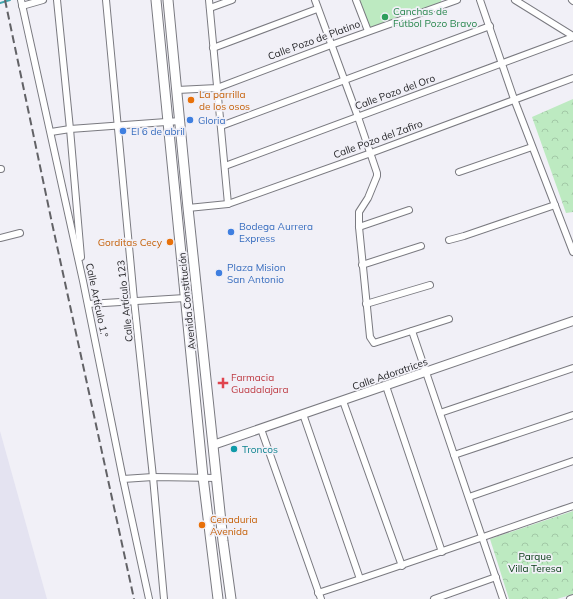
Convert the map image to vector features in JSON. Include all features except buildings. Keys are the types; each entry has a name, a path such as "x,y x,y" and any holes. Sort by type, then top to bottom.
{"main road":[{"name":"Avenida Constitución","path":"156,0 203,478 218,599"},
{"name":"Avenida Constitución","path":"168,0 216,478 231,599"}],"street":[{"path":"21,2 43,0"},
{"path":"57,0 83,281"},
{"name":"Calle Artículo 123","path":"106,0 164,599"},
{"path":"209,0 228,204"},
{"path":"210,8 232,0"},
{"path":"315,0 358,116 371,153 377,176 368,198 359,212 362,265 370,337 372,342 374,343 449,318"},
{"path":"356,0 368,31"},
{"name":"Calle Pozo de Platino","path":"177,90 217,88 368,31 457,0"},
{"path":"480,0 514,99 573,252"},
{"path":"514,0 573,37"},
{"name":"Calle Artículo 1.º","path":"21,2 88,304 149,599"},
{"path":"213,48 318,9"},
{"path":"221,126 490,26"},
{"name":"Calle Pozo del Oro","path":"225,166 573,37"},
{"name":"Calle Pozo del Zafiro","path":"188,208 228,204 573,78"},
{"path":"50,132 70,129 180,121"},
{"path":"459,172 532,147"},
{"path":"449,240 555,205"},
{"path":"359,227 409,210"},
{"path":"0,238 20,233"},
{"path":"362,265 422,246"},
{"path":"366,304 430,285"},
{"path":"88,304 185,298"},
{"name":"Calle Adoratrices","path":"213,445 573,321"},
{"path":"412,331 503,599"},
{"path":"440,413 573,368"},
{"path":"386,386 442,552"},
{"path":"343,400 402,566"},
{"path":"303,414 360,579"},
{"path":"454,455 573,415"},
{"path":"261,429 320,596 360,579 402,566 573,506"},
{"path":"469,497 573,461"},
{"path":"123,479 153,477 216,478"},
{"path":"434,599 496,577"}],"shaded area":[{"path":"0,431 38,567 47,599 0,599"}],"green space":[{"name":"Canchas de Fútbol Pozo Bravo","path":"357,0 441,0 442,4 369,31"},
{"path":"573,99 573,212 566,213 532,117"},
{"name":"Parque Villa Teresa","path":"573,511 573,594 557,599 509,599 490,539"}],"waterway":[{"path":"0,3 10,0"}],"railway":[{"path":"5,0 134,599"}],"place":[{"name":"Canchas de Fútbol Pozo Bravo","path":"385,17"},
{"name":"La parrilla de los osos","path":"191,100"},
{"name":"Gloria","path":"190,120"},
{"name":"El 6 de abril","path":"123,131"},
{"name":"Bodega Aurrera Express","path":"231,232"},
{"name":"Gorditas Cecy","path":"170,242"},
{"name":"Plaza Mision San Antonio","path":"219,273"},
{"name":"Farmacia Guadalajara","path":"223,383"},
{"name":"Troncos","path":"234,449"},
{"name":"Cenaduria Avenida","path":"202,525"}]}
